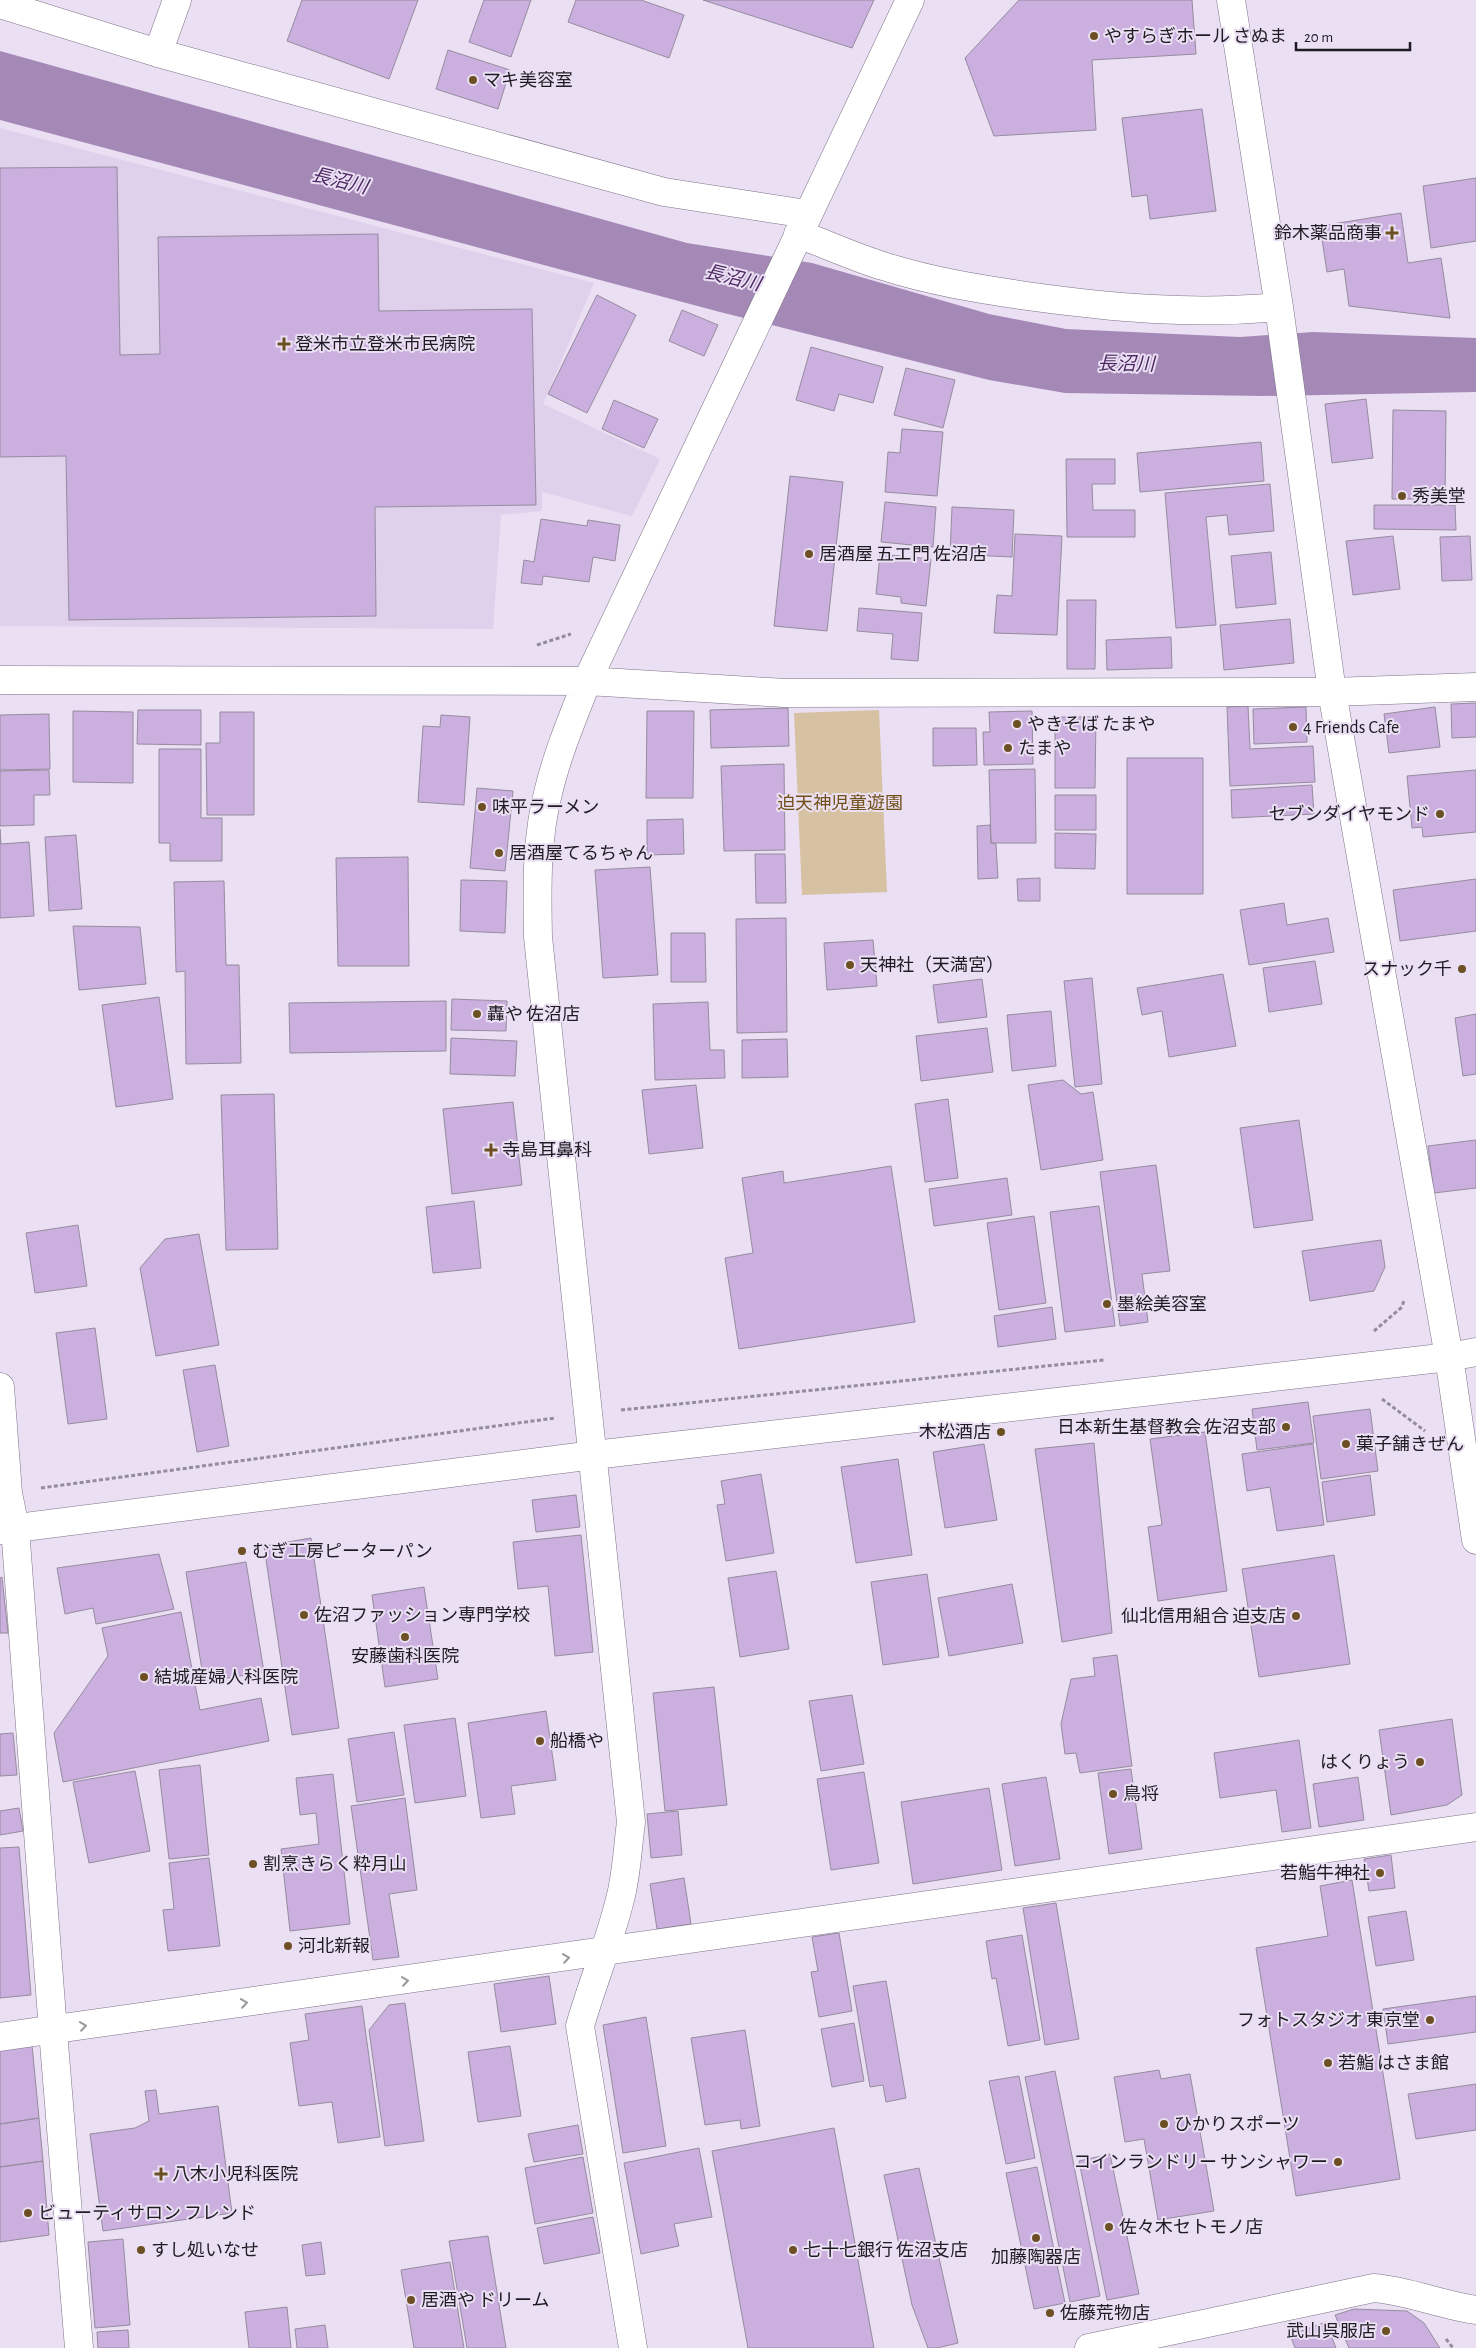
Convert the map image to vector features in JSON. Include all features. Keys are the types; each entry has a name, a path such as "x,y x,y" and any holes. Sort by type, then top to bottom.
{"main road":[{"path":"158,53 177,0"},
{"path":"633,2348 580,2026 590,1989 606,1952 623,1889 631,1822 594,1455 538,936 536,881 548,791 563,741 586,681 910,0"},
{"path":"1231,0 1293,405 1332,692 1449,1356 1476,1540"},
{"path":"0,4 158,53 799,230 883,266 971,287 1092,305 1280,316"},
{"path":"0,680 586,681 785,693 1332,692 1476,687"},
{"path":"7,1529 594,1455 1476,1352"},
{"path":"0,1387 8,1492 7,1529 53,2031 79,2348"},
{"path":"0,2038 1476,1826"},
{"path":"1089,2348 1374,2288 1412,2294 1450,2306 1476,2310"}],"path":[{"path":"529,645 539,645 575,633"},
{"path":"1372,1332 1402,1307 1406,1292"},
{"path":"8,1492 589,1414 1105,1360"}],"shaded area":[{"name":"登米市立登米市民病院","path":"0,128 594,283 543,404 660,459 632,516 542,492 542,511 501,515 493,629 0,626"}],"green space":[{"name":"迫天神児童遊園","path":"879,710 887,892 802,895 794,713"}],"water":[{"name":"長沼川","path":"0,51 687,243 812,263 989,314 1066,329 1240,337 1313,332 1476,338 1476,392 1264,396 1065,393 989,380 720,312 0,120"}],"building":[{"path":"302,0 418,0 389,79 287,41"},
{"path":"484,0 531,0 511,57 469,42"},
{"path":"576,0 641,0 684,15 669,58 568,22"},
{"path":"703,0 874,0 852,48"},
{"path":"1019,0 1192,0 1196,54 1092,60 1096,130 994,136 965,58"},
{"name":"マキ美容室","path":"448,50 510,70 498,109 436,89"},
{"path":"1202,109 1216,211 1150,219 1147,195 1132,197 1122,118"},
{"name":"登米市立登米市民病院","path":"117,167 120,355 160,354 158,237 378,234 379,311 532,309 536,505 375,507 376,616 69,620 66,456 0,457 0,168"},
{"path":"1476,178 1476,241 1431,248 1423,186"},
{"path":"1401,213 1408,263 1441,258 1450,318 1349,306 1344,269 1327,272 1320,226"},
{"path":"597,295 636,315 587,413 548,394"},
{"path":"682,310 718,325 704,356 669,341"},
{"path":"811,347 883,367 873,403 839,394 834,411 796,400"},
{"path":"906,368 955,380 943,428 894,415"},
{"path":"1366,399 1373,458 1332,463 1325,404"},
{"path":"614,400 658,419 644,448 602,429"},
{"path":"1393,410 1446,411 1445,499 1392,499"},
{"path":"902,429 943,432 937,496 885,492 888,452 900,453"},
{"path":"1261,442 1264,481 1140,492 1137,453"},
{"path":"1066,459 1115,459 1115,484 1092,484 1093,510 1135,510 1135,537 1067,537"},
{"name":"居酒屋 五エ門 佐沼店","path":"790,476 843,482 827,631 774,626"},
{"path":"1270,484 1274,531 1229,535 1227,515 1206,517 1216,625 1176,628 1165,493"},
{"path":"885,502 936,507 933,547 881,542"},
{"path":"1374,505 1455,505 1456,530 1374,529"},
{"path":"952,507 1014,510 1012,557 950,554"},
{"path":"541,519 587,526 588,520 620,525 615,561 593,557 589,582 543,576 542,585 521,583 524,560 534,562"},
{"path":"1015,534 1062,536 1057,635 994,633 997,595 1012,596"},
{"path":"1393,536 1400,589 1353,595 1346,541"},
{"path":"1470,536 1472,580 1442,581 1440,537"},
{"path":"1271,552 1276,604 1236,608 1231,556"},
{"path":"880,554 931,559 926,606 901,603 901,597 876,594"},
{"path":"1067,600 1096,600 1095,669 1067,669"},
{"path":"859,608 922,613 918,661 891,659 893,634 857,631"},
{"path":"1290,619 1294,663 1224,670 1220,625"},
{"path":"1171,637 1172,668 1107,670 1106,640"},
{"path":"1476,703 1476,737 1452,738 1451,704"},
{"path":"1248,706 1250,749 1313,746 1315,782 1230,786 1227,707"},
{"path":"1306,707 1307,742 1254,744 1253,709"},
{"path":"1435,707 1440,747 1389,753 1384,714"},
{"path":"788,708 789,746 711,748 710,710"},
{"path":"138,710 201,710 201,745 137,744"},
{"path":"73,711 133,712 133,783 73,782"},
{"path":"647,711 694,711 693,798 646,798"},
{"name":"たまや","path":"1032,711 1033,764 984,765 983,732 990,732 989,712"},
{"path":"220,712 254,712 254,815 207,815 206,743 220,743"},
{"path":"49,714 50,769 0,770 0,715"},
{"path":"441,715 470,717 464,805 418,802 423,726 440,727"},
{"path":"1055,717 1096,717 1095,788 1055,788"},
{"path":"933,728 976,728 977,765 933,766"},
{"path":"159,749 201,749 201,818 222,818 222,861 170,861 170,843 159,843"},
{"path":"1127,758 1203,758 1203,894 1127,894"},
{"path":"784,764 785,850 724,851 721,766"},
{"path":"1035,769 1036,843 991,843 989,770"},
{"path":"49,770 50,795 34,795 34,825 0,826 0,771"},
{"path":"1476,770 1476,832 1423,837 1422,827 1412,828 1407,776"},
{"path":"1312,785 1314,814 1232,818 1231,790"},
{"path":"477,788 513,791 505,871 470,868"},
{"path":"1055,795 1096,795 1096,830 1055,830"},
{"path":"683,819 684,854 647,855 647,820"},
{"path":"990,825 991,843 996,844 998,878 978,879 977,826"},
{"path":"0,829 1,844 29,842 34,916 0,918"},
{"path":"1055,833 1096,834 1095,869 1055,868"},
{"path":"76,835 82,909 49,911 45,837"},
{"path":"755,854 785,854 786,903 756,903"},
{"path":"408,857 409,966 338,966 336,858"},
{"path":"650,867 658,975 603,978 595,870"},
{"path":"1040,878 1040,901 1018,901 1017,879"},
{"path":"1476,879 1476,931 1400,941 1393,890"},
{"path":"461,880 507,881 505,933 460,931"},
{"path":"224,881 226,965 239,965 241,1063 186,1064 185,971 176,972 174,882"},
{"path":"1284,903 1287,925 1328,918 1334,952 1249,965 1240,910"},
{"path":"786,918 787,1032 737,1033 736,919"},
{"path":"73,926 140,927 146,984 79,990"},
{"path":"671,933 705,933 706,982 671,982"},
{"name":"天神社（天満宮）","path":"873,940 877,986 827,990 824,943"},
{"path":"1315,961 1322,1004 1269,1012 1263,968"},
{"path":"1223,974 1236,1046 1169,1057 1162,1011 1142,1015 1137,988"},
{"path":"1092,978 1102,1084 1075,1087 1064,981"},
{"path":"982,979 987,1017 938,1023 933,985"},
{"path":"159,997 173,1099 116,1107 102,1005"},
{"path":"452,999 507,1001 506,1031 451,1030"},
{"path":"446,1001 446,1051 290,1053 289,1003"},
{"path":"708,1002 710,1050 724,1050 725,1078 655,1080 653,1004"},
{"path":"1051,1011 1056,1066 1012,1071 1007,1015"},
{"path":"1476,1014 1476,1074 1463,1076 1455,1018"},
{"path":"987,1028 993,1072 921,1081 916,1036"},
{"path":"451,1038 517,1041 515,1076 450,1074"},
{"path":"787,1039 788,1077 742,1078 742,1040"},
{"path":"1063,1080 1081,1094 1093,1092 1103,1160 1041,1170 1028,1085"},
{"path":"696,1085 703,1148 649,1154 642,1090"},
{"path":"274,1094 278,1249 226,1250 221,1095"},
{"path":"948,1099 958,1178 925,1182 915,1104"},
{"path":"513,1102 522,1185 452,1194 443,1109"},
{"path":"1299,1120 1313,1220 1254,1228 1240,1128"},
{"path":"1476,1140 1476,1188 1434,1193 1428,1146"},
{"path":"1156,1165 1170,1271 1142,1274 1148,1322 1120,1326 1100,1172"},
{"path":"891,1166 915,1322 739,1349 725,1258 753,1253 742,1178 783,1171 784,1183"},
{"path":"1007,1178 1012,1215 934,1226 929,1189"},
{"path":"474,1201 481,1268 433,1273 426,1207"},
{"path":"1099,1206 1115,1326 1065,1332 1050,1212"},
{"path":"1034,1216 1046,1303 999,1310 987,1223"},
{"path":"78,1225 87,1286 35,1293 26,1233"},
{"path":"199,1234 219,1345 156,1356 140,1268 165,1239"},
{"path":"1381,1240 1385,1267 1374,1291 1310,1301 1302,1251"},
{"path":"1052,1307 1056,1339 998,1347 994,1316"},
{"path":"95,1328 107,1419 68,1424 56,1333"},
{"path":"215,1365 229,1446 197,1452 183,1370"},
{"path":"1308,1402 1314,1443 1257,1450 1252,1409"},
{"name":"菓子舗きぜん","path":"1370,1409 1378,1471 1321,1479 1313,1416"},
{"path":"1205,1432 1227,1591 1158,1601 1148,1527 1162,1525 1150,1439"},
{"path":"1094,1443 1112,1633 1062,1642 1035,1449"},
{"path":"984,1444 997,1520 945,1528 933,1452"},
{"path":"1313,1444 1324,1525 1277,1531 1270,1487 1247,1491 1242,1454"},
{"path":"898,1459 912,1555 856,1563 841,1467"},
{"path":"761,1474 774,1553 726,1561 717,1505 725,1504 721,1481"},
{"path":"1370,1475 1375,1515 1327,1522 1322,1482"},
{"path":"576,1495 580,1527 536,1532 532,1500"},
{"path":"581,1535 593,1652 555,1656 548,1586 518,1589 513,1542"},
{"path":"311,1538 339,1728 292,1735 264,1546"},
{"path":"159,1554 174,1609 96,1624 93,1608 65,1614 57,1568"},
{"name":"仙北信用組合 迫支店","path":"1334,1555 1350,1664 1259,1677 1242,1569"},
{"path":"246,1562 264,1672 204,1682 186,1572"},
{"path":"776,1571 789,1649 740,1657 728,1578"},
{"path":"927,1574 939,1657 883,1665 871,1582"},
{"path":"2,1577 8,1633 0,1633 0,1578"},
{"path":"1012,1584 1023,1643 949,1656 938,1598"},
{"name":"安藤歯科医院","path":"424,1587 438,1679 385,1687 372,1595"},
{"name":"結城産婦人科医院","path":"181,1612 200,1710 261,1698 269,1741 63,1782 54,1733 108,1656 102,1628"},
{"path":"1117,1655 1132,1766 1080,1773 1076,1753 1065,1754 1061,1724 1071,1679 1095,1676 1093,1658"},
{"path":"714,1687 727,1805 665,1811 653,1693"},
{"path":"852,1695 864,1764 821,1771 809,1701"},
{"path":"546,1711 556,1780 511,1786 515,1814 481,1818 468,1723"},
{"path":"455,1718 466,1796 415,1803 404,1725"},
{"name":"はくりょう","path":"1452,1719 1462,1795 1447,1805 1391,1815 1379,1730"},
{"path":"394,1732 404,1795 357,1802 348,1739"},
{"path":"13,1733 17,1775 0,1776 0,1734"},
{"path":"1299,1740 1311,1828 1282,1832 1276,1790 1220,1798 1214,1753"},
{"path":"200,1765 209,1855 169,1859 159,1770"},
{"path":"1131,1769 1142,1849 1109,1854 1098,1773"},
{"path":"135,1771 150,1851 89,1863 73,1782"},
{"path":"864,1772 879,1863 831,1870 817,1779"},
{"path":"333,1774 350,1924 290,1931 281,1849 319,1844 316,1813 300,1815 296,1778"},
{"path":"1046,1777 1060,1859 1015,1866 1002,1784"},
{"path":"1358,1777 1364,1820 1319,1827 1313,1784"},
{"path":"989,1788 1002,1870 913,1884 901,1802"},
{"path":"405,1798 417,1890 389,1894 399,1957 373,1960 351,1806"},
{"path":"19,1808 23,1831 0,1835 0,1811"},
{"path":"678,1811 682,1855 651,1858 647,1814"},
{"path":"19,1847 31,1995 0,1998 0,1848"},
{"name":"若鮨牛神社","path":"1391,1855 1395,1888 1369,1891 1364,1859"},
{"path":"209,1858 220,1946 168,1951 163,1910 174,1909 169,1863"},
{"path":"684,1878 691,1924 657,1929 650,1884"},
{"name":"若鮨 はさま館","path":"1352,1880 1400,2179 1296,2196 1256,1948 1328,1936 1320,1886"},
{"path":"1056,1903 1079,2039 1045,2045 1023,1908"},
{"path":"1406,1911 1414,1960 1376,1966 1368,1917"},
{"path":"839,1933 852,2011 819,2017 811,1972 818,1971 812,1937"},
{"path":"1022,1935 1040,2040 1008,2046 996,1978 992,1979 986,1941"},
{"path":"549,1976 556,2024 501,2032 494,1984"},
{"path":"886,1981 906,2098 886,2102 883,2085 870,2087 853,1986"},
{"name":"フォトスタジオ 東京堂","path":"1476,1996 1476,2032 1388,2044 1383,2009"},
{"path":"405,2003 424,2141 385,2146 369,2030 389,2005"},
{"path":"362,2006 380,2137 338,2143 332,2102 299,2106 290,2043 309,2040 305,2014"},
{"path":"646,2017 666,2146 623,2153 603,2025"},
{"path":"854,2023 864,2081 832,2087 821,2029"},
{"path":"745,2030 760,2126 741,2129 740,2120 705,2125 691,2038"},
{"path":"32,2045 39,2118 0,2124 0,2049"},
{"path":"510,2046 521,2116 478,2122 468,2052"},
{"path":"1159,2070 1161,2079 1190,2074 1214,2211 1158,2220 1144,2139 1125,2142 1114,2077"},
{"path":"1055,2071 1100,2296 1070,2302 1025,2077"},
{"path":"1019,2076 1035,2158 1006,2164 989,2081"},
{"path":"1476,2084 1476,2130 1416,2139 1408,2094"},
{"name":"八木小児科医院","path":"156,2090 159,2114 218,2106 232,2213 103,2231 90,2134 135,2128 149,2121 145,2091"},
{"path":"39,2118 43,2161 0,2167 0,2124"},
{"path":"578,2125 583,2154 534,2162 528,2134"},
{"name":"七十七銀行 佐沼支店","path":"834,2128 874,2348 748,2348 712,2151"},
{"path":"699,2148 712,2217 674,2224 679,2246 641,2254 624,2163"},
{"name":"佐々木セトモノ店","path":"1110,2154 1139,2294 1107,2300 1079,2161"},
{"path":"583,2157 593,2213 535,2224 525,2168"},
{"path":"43,2161 49,2235 0,2242 0,2167"},
{"name":"加藤陶器店","path":"1037,2167 1065,2303 1034,2309 1006,2173"},
{"path":"919,2168 958,2343 937,2348 928,2348 912,2305 884,2175"},
{"path":"593,2217 600,2253 544,2264 537,2228"},
{"path":"488,2236 506,2348 467,2348 449,2241"},
{"path":"123,2239 130,2325 95,2328 88,2242"},
{"path":"321,2242 325,2274 306,2276 302,2245"},
{"path":"450,2262 464,2348 414,2348 401,2270"},
{"path":"287,2307 291,2348 249,2348 245,2312"},
{"name":"武山呉服店","path":"1354,2309 1407,2311 1424,2323 1440,2348 1349,2348 1335,2315"},
{"path":"1326,2322 1336,2348 1295,2348 1290,2335"},
{"path":"325,2325 328,2348 297,2348 295,2329"},
{"path":"128,2330 129,2348 98,2348 97,2332"}],"place":[{"name":"やすらぎホール さぬま","path":"1094,36"},
{"name":"マキ美容室","path":"473,80"},
{"name":"鈴木薬品商事","path":"1392,233"},
{"name":"登米市立登米市民病院","path":"284,344"},
{"name":"秀美堂","path":"1402,496"},
{"name":"居酒屋 五エ門 佐沼店","path":"809,554"},
{"name":"やきそば たまや","path":"1017,724"},
{"name":"4 Friends Cafe","path":"1293,727"},
{"name":"たまや","path":"1008,748"},
{"name":"味平ラーメン","path":"482,807"},
{"name":"セブンダイヤモンド","path":"1440,814"},
{"name":"居酒屋てるちゃん","path":"499,853"},
{"name":"天神社（天満宮）","path":"850,965"},
{"name":"スナック千","path":"1462,969"},
{"name":"轟や 佐沼店","path":"477,1014"},
{"name":"寺島耳鼻科","path":"491,1150"},
{"name":"墨絵美容室","path":"1107,1304"},
{"name":"日本新生基督教会 佐沼支部","path":"1286,1427"},
{"name":"木松酒店","path":"1001,1432"},
{"name":"菓子舗きぜん","path":"1346,1444"},
{"name":"むぎ工房ピーターパン","path":"242,1551"},
{"name":"佐沼ファッション専門学校","path":"304,1615"},
{"name":"仙北信用組合 迫支店","path":"1296,1616"},
{"name":"安藤歯科医院","path":"405,1637"},
{"name":"結城産婦人科医院","path":"144,1677"},
{"name":"船橋や","path":"540,1741"},
{"name":"はくりょう","path":"1420,1762"},
{"name":"鳥将","path":"1113,1794"},
{"name":"割烹きらく粋月山","path":"253,1864"},
{"name":"若鮨牛神社","path":"1380,1873"},
{"name":"河北新報","path":"288,1946"},
{"name":"フォトスタジオ 東京堂","path":"1430,2020"},
{"name":"若鮨 はさま館","path":"1328,2063"},
{"name":"ひかりスポーツ","path":"1164,2124"},
{"name":"コインランドリー サンシャワー","path":"1338,2162"},
{"name":"八木小児科医院","path":"161,2174"},
{"name":"ビューティサロン フレンド","path":"28,2213"},
{"name":"佐々木セトモノ店","path":"1109,2227"},
{"name":"加藤陶器店","path":"1036,2238"},
{"name":"すし処いなせ","path":"141,2250"},
{"name":"七十七銀行 佐沼支店","path":"793,2250"},
{"name":"居酒や ドリーム","path":"411,2300"},
{"name":"佐藤荒物店","path":"1050,2313"},
{"name":"武山呉服店","path":"1386,2331"}]}
